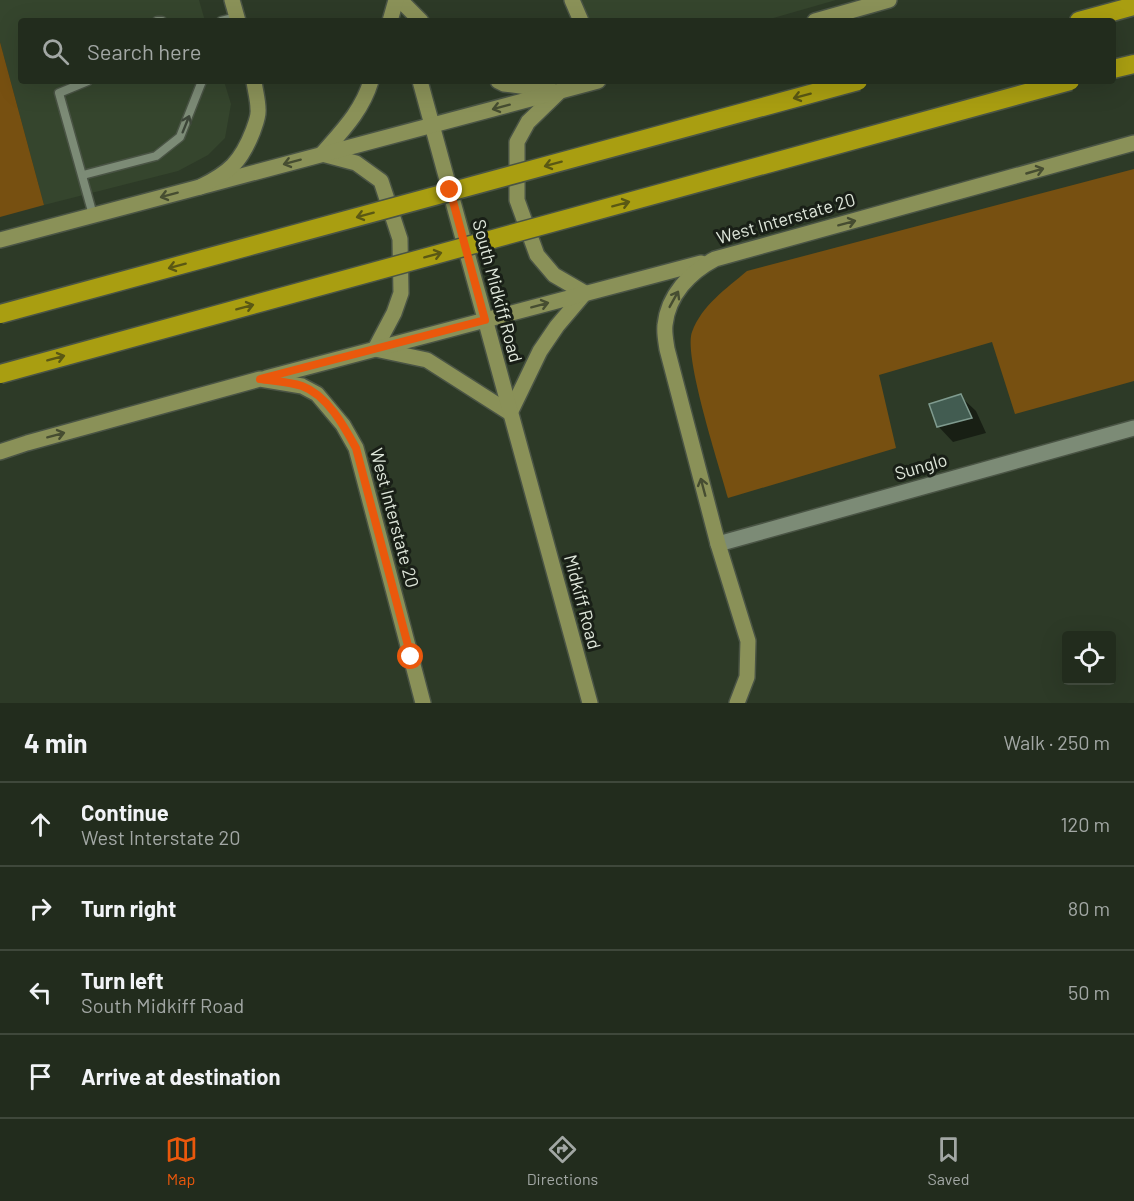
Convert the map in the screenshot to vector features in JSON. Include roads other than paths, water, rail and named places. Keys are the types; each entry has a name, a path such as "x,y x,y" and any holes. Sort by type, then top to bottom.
{"highway":[{"path":"1090,18 1134,6"},
{"path":"1116,68 1134,64"},
{"path":"0,314 847,84"},
{"path":"0,374 1059,84"}],"main road":[{"path":"232,0 237,18"},
{"path":"391,18 398,0"},
{"path":"398,0 403,18"},
{"path":"398,0 418,18"},
{"path":"572,0 580,18"},
{"path":"826,18 889,0"},
{"path":"200,187 220,177 234,165 246,148 259,110 255,84"},
{"path":"322,154 356,116 370,84"},
{"name":"South Midkiff Road","path":"421,84 537,511"},
{"path":"504,84 560,91"},
{"path":"0,240 587,84"},
{"path":"560,91 528,122 517,142 517,200 537,255 554,275 585,293"},
{"name":"West Interstate 20","path":"737,703 747,677 748,641 718,544 667,349 665,326 671,303 683,285 691,274 715,259 1134,143"},
{"path":"322,154 356,163 381,182 400,239 401,293 394,313 375,349"},
{"path":"260,379 715,259"},
{"path":"375,349 427,360 510,413 540,351 557,326 585,293"},
{"name":"West Interstate 20","path":"0,452 260,379 302,386 317,394 344,425 356,448 423,703"},
{"name":"Midkiff Road","path":"537,511 590,703"}],"street":[{"name":"Sunglo","path":"718,544 1134,428"}],"lane":[{"path":"81,84 59,93 93,215"},
{"path":"82,175 156,156 180,137 201,84"}]}
